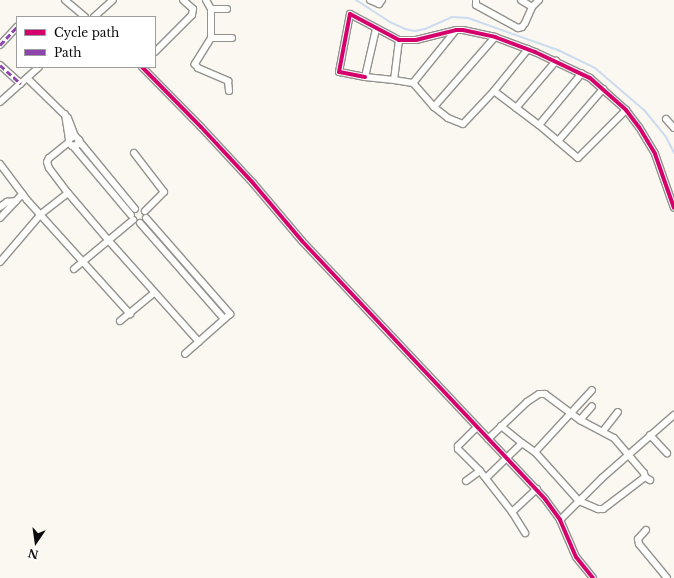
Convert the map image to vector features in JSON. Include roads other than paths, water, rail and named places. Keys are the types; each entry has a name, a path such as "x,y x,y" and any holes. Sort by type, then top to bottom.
{"street":[{"path":"65,0 84,16"},
{"path":"95,16 113,0"},
{"path":"156,51 192,15 193,9 183,0"},
{"path":"206,0 211,9 212,38 195,64 198,68 228,81 229,91"},
{"path":"370,0 379,4 382,0"},
{"path":"476,0 476,5 518,28 522,27 525,23 531,7 537,0"},
{"path":"521,0 531,7"},
{"path":"211,9 227,9"},
{"path":"528,49 494,91 462,124 448,118 434,107 412,82 365,77 339,72 349,15 351,14 376,29 399,40 416,40 456,30 463,30 495,37 528,49 582,73 603,89 626,110 640,127 655,154 674,208"},
{"path":"0,45 16,28"},
{"path":"365,77 376,29"},
{"path":"412,82 456,30"},
{"path":"434,107 495,37"},
{"path":"212,38 232,38"},
{"path":"394,80 399,40"},
{"path":"516,108 556,61"},
{"path":"0,65 21,84"},
{"path":"0,102 38,68"},
{"path":"143,68 201,126 302,242 477,428 537,489 554,509 575,555 594,578"},
{"path":"540,125 582,73"},
{"path":"27,78 65,114 73,126 73,141 132,218 140,223 224,319"},
{"path":"558,141 603,89"},
{"path":"494,91 540,125 576,157 579,157 626,110"},
{"path":"666,119 674,128"},
{"path":"73,141 49,158 47,162 49,168 108,241 199,342"},
{"path":"73,141 135,209"},
{"path":"134,153 164,192 145,211"},
{"path":"1,168 22,194 130,314"},
{"path":"0,262 41,214 68,193"},
{"path":"0,218 22,194"},
{"path":"0,207 8,202 16,200"},
{"path":"135,209 140,208 145,211"},
{"path":"74,269 108,241 132,218 135,209"},
{"path":"145,211 146,218 230,314 185,354"},
{"path":"140,223 146,218"},
{"path":"181,270 187,265"},
{"path":"120,321 154,293"},
{"path":"535,452 572,414 592,390"},
{"path":"488,439 501,426 528,402 539,394 545,394 580,420 614,438 648,479 603,509 598,509 579,500 535,452 501,426"},
{"path":"580,420 592,406"},
{"path":"603,431 618,412"},
{"path":"560,520 628,454 674,415"},
{"path":"477,428 457,447 486,478 525,532"},
{"path":"650,435 667,453"},
{"path":"486,478 522,443"},
{"path":"466,481 480,471"},
{"path":"512,512 537,489"},
{"path":"646,530 638,539 639,544 668,578"}],"waterway":[{"path":"356,0 390,22 405,29 415,31 425,29 452,17 468,18 558,50 595,68 645,111 666,137 674,153"}]}
